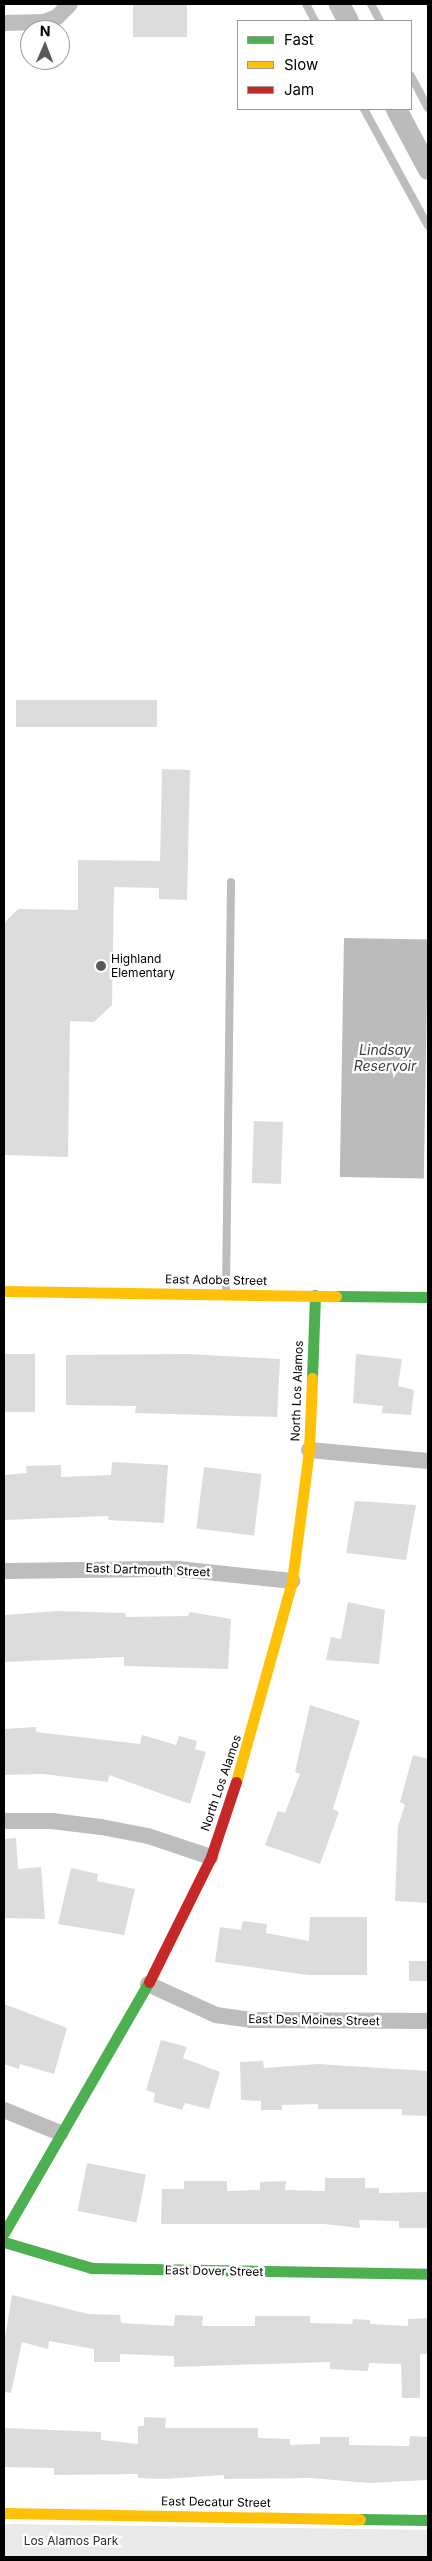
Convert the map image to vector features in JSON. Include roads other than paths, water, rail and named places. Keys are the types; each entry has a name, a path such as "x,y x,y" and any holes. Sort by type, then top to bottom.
{"street":[{"path":"4,23 44,22 69,6"},
{"name":"East Adobe Street","path":"4,1291 428,1297"},
{"name":"North Los Alamos","path":"4,2233 60,2133 148,1984 211,1857 255,1726 292,1581 309,1450 315,1295"},
{"path":"309,1450 428,1461"},
{"name":"East Dartmouth Street","path":"4,1571 178,1569 292,1581"},
{"path":"4,1821 52,1821 101,1827 148,1836 211,1857"},
{"name":"East Des Moines Street","path":"148,1984 216,2015 251,2020 428,2021"},
{"path":"4,2110 60,2133"},
{"name":"East Dover Street","path":"4,2242 51,2259 102,2268 428,2274"},
{"name":"East Decatur Street","path":"4,2513 428,2520"}],"lane":[{"path":"306,4 314,20"},
{"path":"371,4 379,20"},
{"path":"412,78 428,108"},
{"path":"365,110 428,226"},
{"path":"226,1294 231,882"}],"water":[{"name":"Lindsay Reservoir","path":"344,938 428,939 424,1178 340,1177"}],"waterway":[{"path":"339,4 347,20"},
{"path":"397,110 428,169"}],"place":[{"name":"Highland Elementary","path":"101,966"}],"park label":[{"name":"Los Alamos Park","path":"71,2541"}]}
